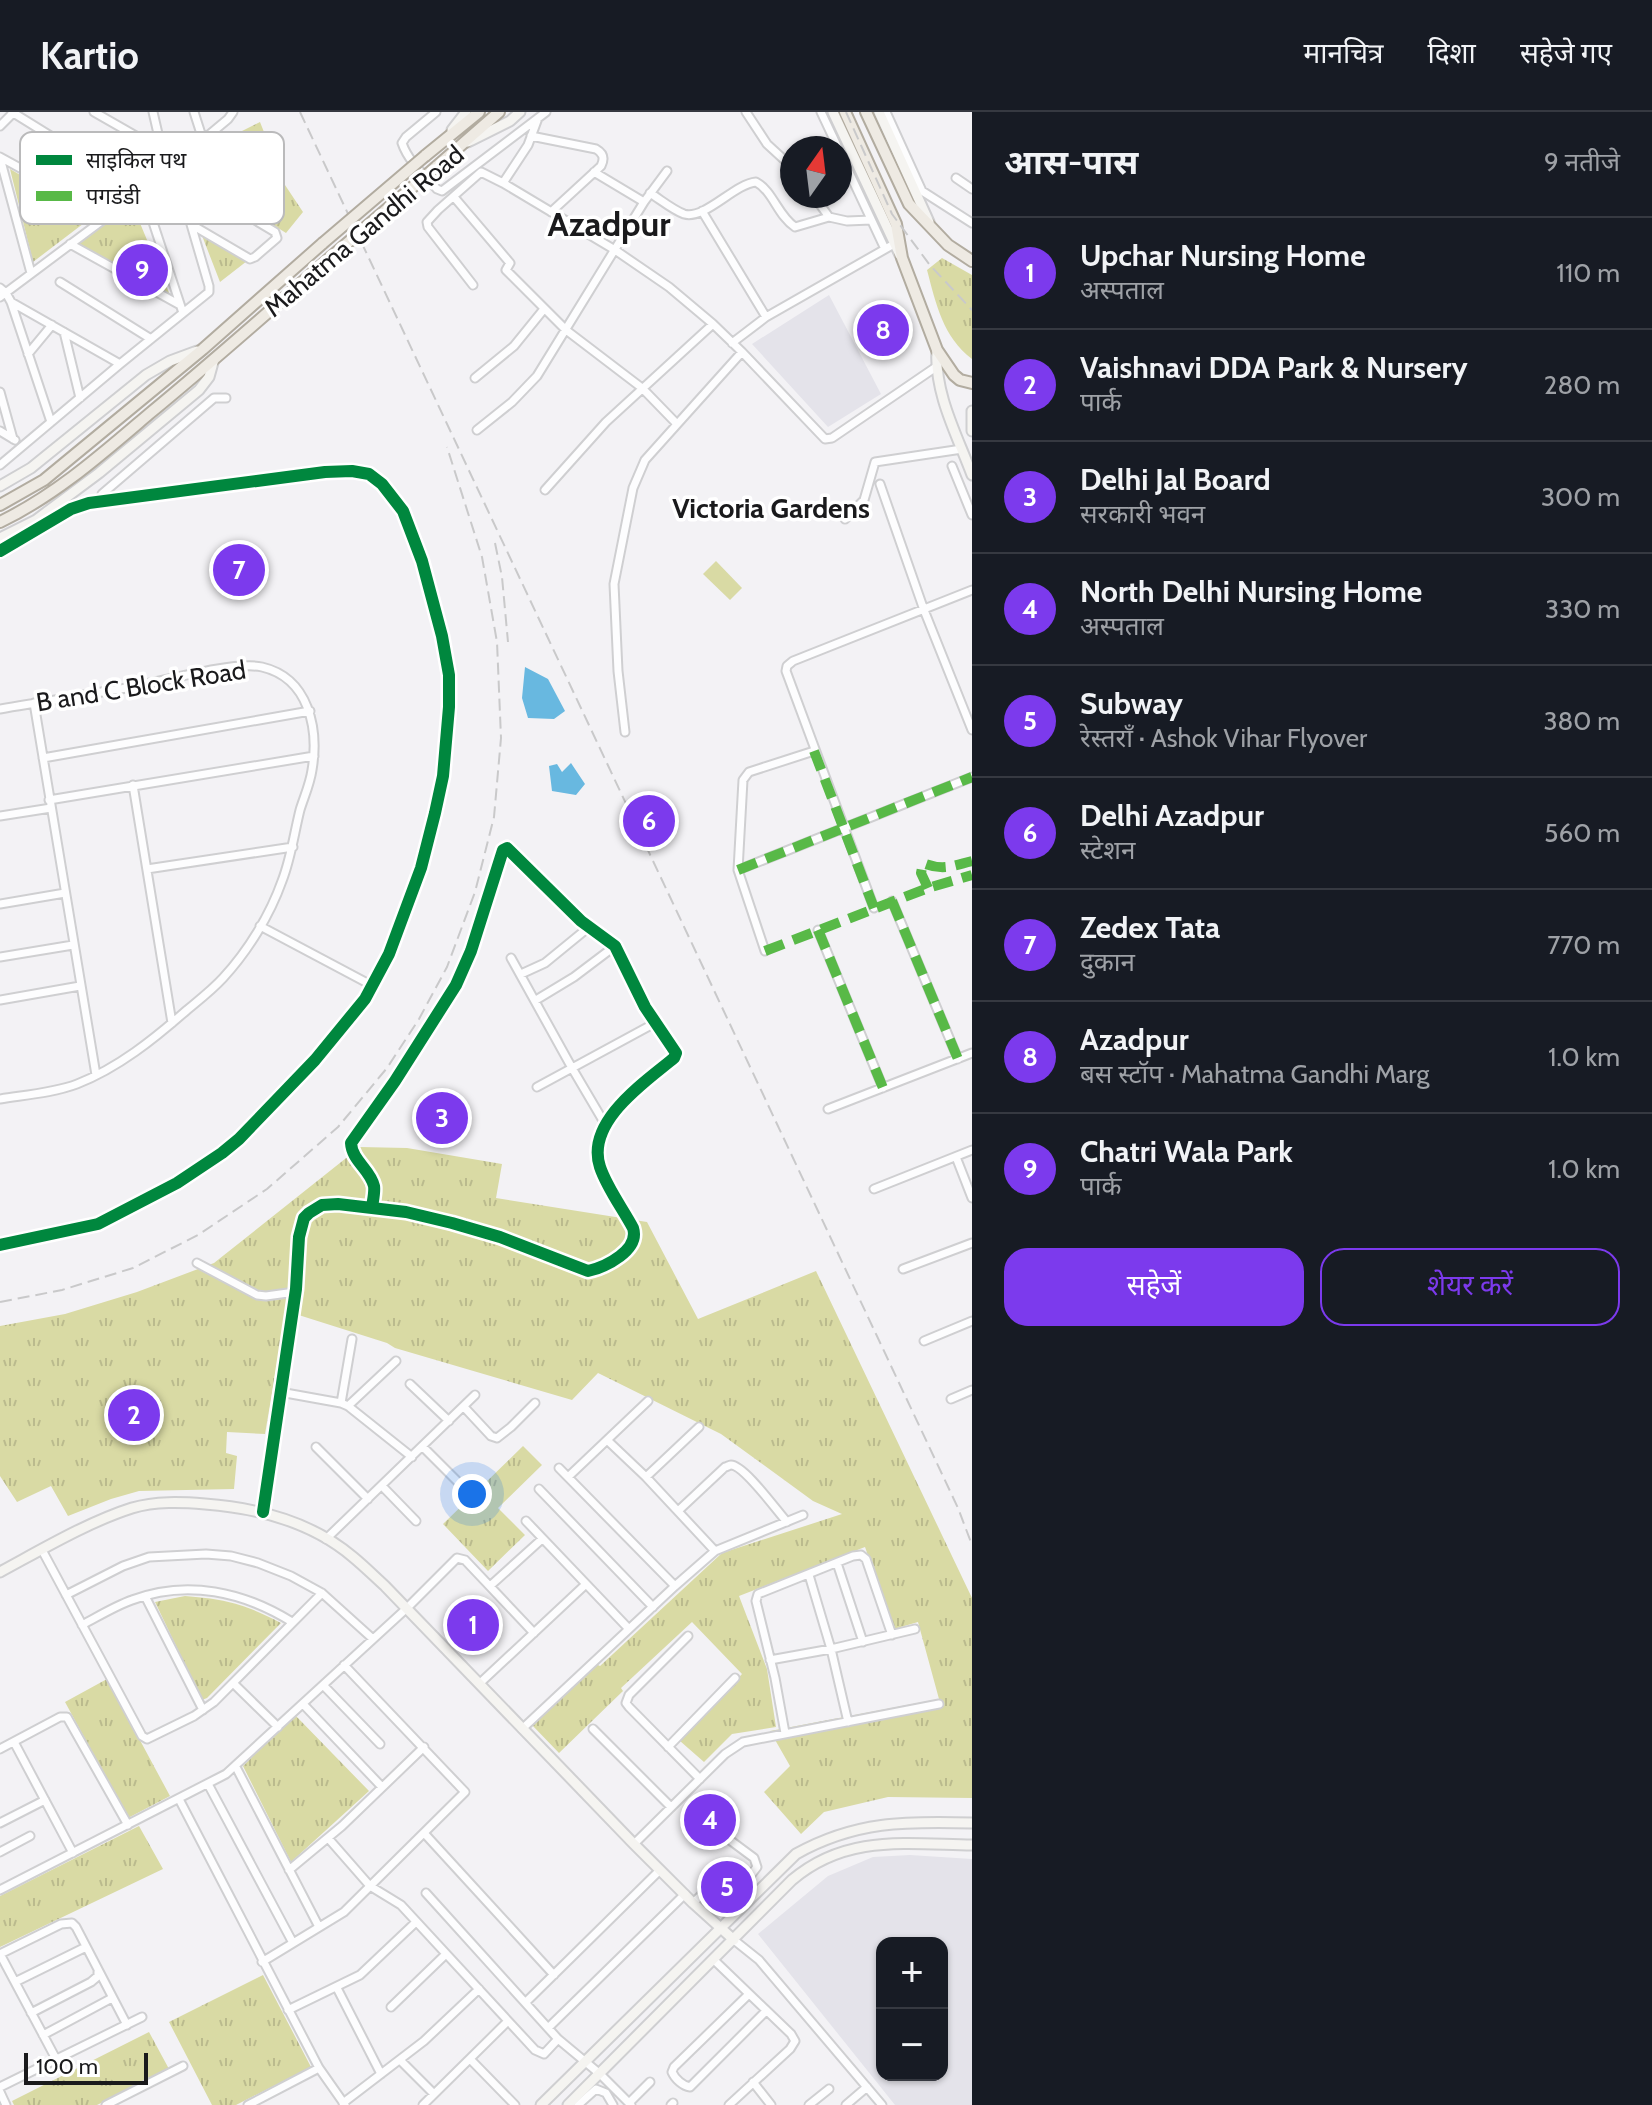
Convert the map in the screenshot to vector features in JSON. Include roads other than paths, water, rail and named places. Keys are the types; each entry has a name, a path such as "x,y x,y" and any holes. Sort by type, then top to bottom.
{"main road":[{"name":"Mahatma Gandhi Road","path":"0,505 44,480 203,349 446,139 466,112"},
{"path":"446,139 479,112"},
{"path":"459,147 499,112"},
{"name":"Mahatma Gandhi Road","path":"0,522 56,491 185,385 459,147 510,121 520,112"},
{"path":"833,112 889,246 902,258"},
{"path":"845,112 896,224 902,258 937,350 954,375 972,383"},
{"path":"866,112 909,204 948,245 972,261"},
{"path":"879,112 930,224"},
{"path":"0,486 31,468 157,368 203,349"},
{"path":"937,350 936,367 946,410 972,475"},
{"path":"0,538 36,520 99,473 206,382 214,359"},
{"path":"972,411 972,431"},
{"path":"0,1572 111,1515 147,1505 184,1503 235,1506 302,1526 352,1555 634,1844 734,1940"},
{"path":"541,2105 791,1858 836,1835 878,1825 904,1822 972,1823"},
{"path":"568,2105 802,1872 824,1858 883,1843 972,1845"}],"street":[{"path":"0,126 13,112 44,132"},
{"path":"94,112 129,132"},
{"path":"153,112 158,132"},
{"path":"194,112 200,132"},
{"path":"212,132 233,112"},
{"path":"436,112 402,143 413,162 442,191 546,112"},
{"path":"746,112 767,144 780,156"},
{"path":"821,112 832,136"},
{"path":"886,112 922,191 972,223"},
{"path":"503,183 538,118"},
{"path":"531,136 596,149 604,156 601,166 551,212"},
{"path":"0,158 20,169"},
{"path":"0,158 31,273"},
{"path":"477,430 528,387 644,202 667,171"},
{"path":"473,285 427,222 481,172 654,275 713,324 822,437 829,440 936,367"},
{"path":"594,172 644,202"},
{"path":"956,178 972,189"},
{"path":"732,343 766,317 889,246 871,220 852,179"},
{"path":"650,193 683,213 693,214 745,184 756,182 761,184 787,222 795,227 829,217 847,221 871,220"},
{"path":"454,197 510,263 506,270 544,309 566,330 642,388 677,424"},
{"path":"823,208 829,217"},
{"path":"702,211 766,317"},
{"path":"95,224 2,293 11,302 120,364"},
{"path":"154,224 182,309"},
{"path":"0,465 151,339 182,309 206,296 210,289 193,224"},
{"path":"195,224 252,259 277,235 261,224"},
{"path":"70,244 182,309"},
{"path":"60,282 151,339"},
{"path":"11,302 51,422"},
{"path":"475,378 514,346 544,309"},
{"path":"545,490 591,437 713,324"},
{"path":"28,354 52,325"},
{"path":"64,332 80,398"},
{"path":"625,732 618,671 615,575 636,478 645,460 742,352"},
{"path":"0,392 13,439"},
{"path":"103,498 214,398 226,398"},
{"path":"0,431 24,445"},
{"path":"845,519 864,500 873,465 878,460 962,449"},
{"path":"952,466 972,515"},
{"path":"0,551 76,507 103,498 361,472 382,484 403,511 422,561 435,609 447,661 450,693 443,776 421,868 389,954 373,986 315,1060 239,1139 177,1183 98,1224 0,1245"},
{"path":"99,473 103,498"},
{"path":"880,484 924,610 972,730"},
{"path":"874,908 786,671 789,664 972,590"},
{"name":"B and C Block Road","path":"0,709 221,670 260,667 293,684 310,711"},
{"path":"34,703 96,1075"},
{"path":"0,1099 54,1090 96,1075 143,1046 172,1023 222,979 247,948 283,880 293,847 314,756 310,711 43,758"},
{"path":"765,951 738,870 744,776 814,751"},
{"path":"0,816 133,785 314,756"},
{"path":"738,870 972,777"},
{"path":"133,785 172,1023"},
{"path":"147,869 293,847"},
{"path":"263,1512 304,1218 322,1205 347,1204 406,1212 500,1237 584,1271 594,1270 627,1251 635,1237 599,1163 599,1145 605,1124 616,1109 676,1055 675,1049 655,1023 615,946 589,927 509,850 504,849 471,951 456,985 351,1143 352,1154 374,1185 372,1207"},
{"path":"0,904 65,893"},
{"path":"892,901 958,1059"},
{"path":"260,926 373,986"},
{"path":"521,974 545,963 589,927"},
{"path":"818,930 883,1088"},
{"path":"0,957 73,945"},
{"path":"536,1000 561,986 615,946"},
{"path":"511,958 605,1124"},
{"path":"0,1000 80,986"},
{"path":"537,1087 655,1023"},
{"path":"828,1109 972,1053"},
{"path":"874,1189 972,1150"},
{"path":"956,1157 972,1198"},
{"path":"903,1269 972,1243"},
{"path":"197,1263 257,1295 295,1292"},
{"path":"924,1341 972,1321"},
{"path":"345,1405 352,1339"},
{"path":"345,1405 396,1361"},
{"path":"410,1384 449,1421"},
{"path":"951,1399 972,1390"},
{"path":"280,1392 345,1405 412,1457"},
{"path":"326,1539 475,1395"},
{"path":"568,1477 648,1401"},
{"path":"464,1407 494,1438 501,1437 535,1403"},
{"path":"646,1477 699,1427"},
{"path":"607,1440 715,1551"},
{"path":"316,1447 368,1499"},
{"path":"423,1447 465,1489"},
{"path":"678,1511 730,1465 745,1474 787,1522"},
{"path":"559,1468 675,1586"},
{"path":"382,1486 416,1521"},
{"path":"539,1489 653,1607"},
{"path":"522,1729 715,1551 803,1515"},
{"path":"526,1521 629,1629"},
{"path":"490,1586 542,1539"},
{"path":"42,1550 145,1738 152,1738 203,1710 322,1593"},
{"path":"66,1595 142,1559 206,1554 231,1556 291,1576 322,1593 373,1639"},
{"path":"785,1733 756,1597 761,1592 861,1555 866,1559 892,1635"},
{"path":"0,1890 236,1767 457,1558 465,1560 534,1633"},
{"path":"837,1563 863,1642"},
{"path":"809,1575 848,1722"},
{"path":"479,1684 585,1585"},
{"path":"82,1625 114,1608 171,1590 217,1591 243,1598 292,1622"},
{"path":"145,1596 203,1710"},
{"path":"770,1660 915,1629"},
{"path":"688,1636 627,1699 629,1707 700,1779"},
{"path":"262,1962 344,1912 465,1792 344,1665"},
{"path":"668,1747 735,1678"},
{"path":"233,1683 278,1727"},
{"path":"323,1685 380,1744"},
{"path":"303,1704 382,1787"},
{"path":"634,1844 733,1747 752,1739 939,1704"},
{"path":"0,1749 60,1717 67,1717 128,1825"},
{"path":"593,1729 671,1807"},
{"path":"14,1742 73,1853"},
{"path":"289,1870 328,1838 424,1747"},
{"path":"236,1767 319,1927"},
{"path":"208,1784 293,1943"},
{"path":"179,1799 319,2068 344,2104 424,2041 479,1989"},
{"path":"0,1823 45,1800"},
{"path":"693,1903 723,1874 731,1875 741,1885 757,1867 754,1858 719,1832"},
{"path":"424,1833 554,1975"},
{"path":"0,1852 30,1836"},
{"path":"328,1838 370,1886 401,1905 540,2053 549,2051 558,2039"},
{"path":"526,2002 660,1870"},
{"path":"426,1893 558,2039 586,2061 630,2104 650,2082"},
{"path":"548,2028 685,1894"},
{"path":"288,2010 337,1988 370,1967 416,1922"},
{"path":"56,2059 0,1954 72,1923 127,2025"},
{"path":"734,1940 759,1960 882,2105"},
{"path":"15,1982 86,1947"},
{"path":"391,2007 446,1954"},
{"path":"714,1960 795,2041 729,2105"},
{"path":"31,2013 91,1982 98,1972"},
{"path":"337,1988 381,2074"},
{"path":"749,1994 674,2067 673,2076 690,2087 766,2011"},
{"path":"43,2035 112,1998"},
{"path":"6,2105 0,2090 142,2017"},
{"path":"423,2105 508,2021"},
{"path":"470,2059 515,2105"},
{"path":"400,2060 434,2094"},
{"path":"106,2105 183,2066"},
{"path":"248,2105 259,2102 319,2068"},
{"path":"753,2082 771,2105"},
{"path":"846,2105 867,2087"},
{"path":"578,2105 596,2089 606,2093 613,2105"},
{"path":"809,2105 829,2089"}],"water":[{"path":"525,667 548,679 565,711 554,719 528,718 522,698"},
{"path":"571,763 585,784 576,795 552,791 549,766 557,764 562,772"}],"railway":[{"path":"300,112 958,1508 972,1545"},
{"path":"846,112 892,214 929,264 972,310"},
{"path":"0,1302 62,1290 133,1268 198,1235 267,1189 338,1127 387,1068 419,1019 447,967 475,892 494,817 501,738 497,642 482,557 447,447"},
{"path":"495,543 502,577 508,642"}],"place":[{"name":"Chatri Wala Park","path":"142,270"},
{"name":"Azadpur","path":"883,330"},
{"name":"Zedex Tata","path":"239,570"},
{"name":"Delhi Azadpur","path":"649,821"},
{"name":"Delhi Jal Board","path":"442,1118"},
{"name":"Vaishnavi DDA Park & Nursery","path":"134,1415"},
{"name":"Upchar Nursing Home","path":"473,1625"},
{"name":"North Delhi Nursing Home","path":"710,1820"},
{"name":"Subway","path":"727,1887"}],"district":[{"name":"Azadpur","path":"609,224"},
{"name":"Victoria Gardens","path":"771,508"}]}
